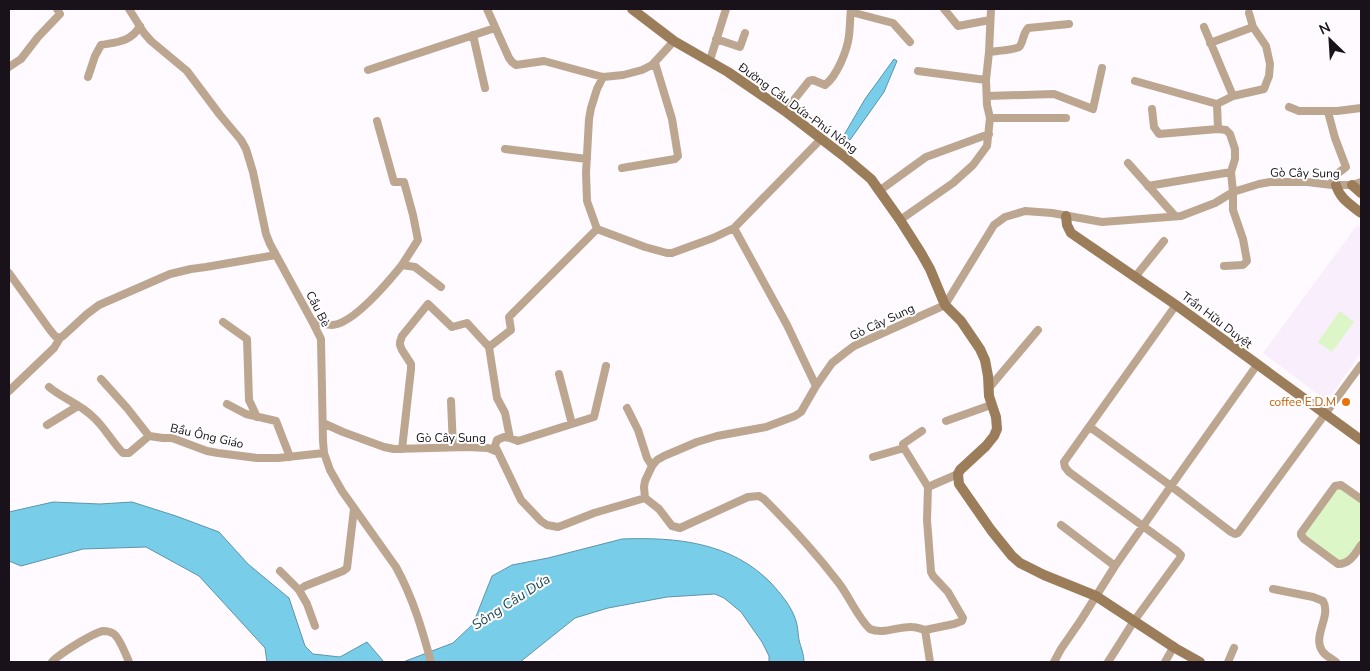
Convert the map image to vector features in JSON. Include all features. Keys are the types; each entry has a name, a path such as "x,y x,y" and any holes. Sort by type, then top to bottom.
{"street":[{"path":"9,67 21,59 38,37 60,14 57,9"},
{"name":"Cầu Bè","path":"129,9 151,41 187,71 246,148 266,234 321,339 322,441 324,453 334,479 404,580 419,618 431,662"},
{"path":"487,9 506,52 514,65 544,61 603,77 634,72 648,67 655,63 674,40"},
{"name":"Đường Cầu Dứa-Phú Nông","path":"632,9 674,40 710,60 785,111 821,139 870,179 900,220 926,261 945,305 961,321 980,349 985,360 991,405 996,417 997,429 986,446 958,474"},
{"path":"710,60 726,9"},
{"path":"944,9 958,26 990,20"},
{"path":"900,220 953,183 973,165 987,146 990,118 986,96 986,80 991,9"},
{"path":"785,111 809,81 814,80 825,85 830,81 838,68 849,38 851,10 893,23 910,42"},
{"path":"1135,81 1217,104 1233,96 1264,89 1269,76 1270,64 1266,46 1253,27 1249,13"},
{"path":"989,52 1018,48 1021,44 1023,33 1028,28 1068,24"},
{"path":"88,77 98,47 128,39 140,26"},
{"path":"1204,27 1233,96"},
{"path":"1210,43 1253,27"},
{"path":"368,70 495,28"},
{"path":"716,39 740,47 745,34"},
{"path":"474,35 485,88"},
{"path":"622,168 678,156 672,119 655,63"},
{"path":"986,96 1054,94 1093,109 1102,68"},
{"path":"918,71 986,80"},
{"path":"597,229 587,196 587,159 591,108 603,77"},
{"path":"1217,104 1218,129"},
{"path":"1289,107 1299,111 1328,112 1361,108"},
{"path":"1152,109 1154,128 1159,134 1218,129 1226,130 1230,134 1235,149 1235,160 1231,172 1233,210 1243,239 1247,261 1242,266 1224,266"},
{"path":"1328,112 1346,167 1333,177 1334,185 1343,198 1361,213"},
{"path":"990,118 1066,118"},
{"path":"312,321 332,325 353,316 385,287 402,266 418,240 404,182 394,182 377,121"},
{"path":"878,191 926,157 989,134"},
{"path":"597,229 667,253 672,253 713,238 734,228 821,139"},
{"path":"505,149 587,159"},
{"path":"1128,163 1175,216"},
{"path":"1148,186 1231,172"},
{"name":"Gò Cây Sung","path":"652,466 664,456 692,444 717,436 766,427 801,412 832,363 854,346 945,305 994,225 1005,218 1026,211 1052,212 1102,222 1182,216 1215,203 1233,192 1270,182 1307,182 1334,185 1357,183"},
{"path":"1357,183 1361,193"},
{"name":"Trần Hữu Duyệt","path":"1066,216 1067,225 1071,233 1176,305 1361,440"},
{"path":"734,228 788,325 816,386"},
{"path":"489,347 511,330 510,317 597,229"},
{"path":"1135,277 1164,241"},
{"path":"9,391 54,348 60,338 99,305 170,274 276,256"},
{"path":"402,266 415,267 441,287"},
{"path":"9,273 50,330 55,336 60,338"},
{"path":"402,449 410,364 400,342 402,336 428,304 452,327 467,323 489,347 497,398 505,413 510,438"},
{"path":"1108,662 1134,621 1181,555 1069,472 1064,467 1064,462 1176,305"},
{"path":"223,322 247,339 249,400 257,417"},
{"path":"989,388 1038,330"},
{"path":"1054,662 1115,566 1258,365"},
{"path":"1090,427 1235,534 1238,533 1361,365"},
{"path":"498,452 495,446 498,440 504,437 518,440 594,417 606,366"},
{"path":"559,374 572,424"},
{"path":"49,387 93,416 123,453 130,453 149,436 101,379"},
{"path":"451,401 454,447"},
{"path":"227,404 246,414 276,421 290,457"},
{"path":"946,421 991,405"},
{"path":"47,425 78,406"},
{"path":"628,408 638,430 647,458 652,466 645,481 645,498 659,509 672,526 680,528 748,497 759,496 801,536 839,583 870,629 875,631 913,627 925,630 954,624 963,618 944,586 931,572 927,520 928,487 903,444 922,431"},
{"name":"Gò Cây Sung","path":"323,423 384,446 402,449 488,448 498,452 521,500 547,525 558,526 566,524 594,513 645,498"},
{"name":"Bầu Ông Giáo","path":"149,436 172,438 207,451 257,458 324,453"},
{"path":"873,457 904,448"},
{"path":"928,487 958,474 959,484 991,530 1020,563 1096,596 1200,662"},
{"path":"1361,499 1341,485 1334,486 1301,533 1304,539 1338,564 1350,561 1361,545"},
{"path":"299,590 344,572 347,568 354,509"},
{"path":"1061,526 1115,566"},
{"path":"280,571 299,590 307,604 315,626"},
{"path":"1273,589 1324,601 1326,606 1320,636 1320,647 1324,653 1336,662"},
{"path":"52,662 74,646 106,630 117,636 130,662"},
{"path":"925,630 930,662"},
{"path":"1165,662 1174,646"},
{"path":"1228,662 1234,648"}],"shaded area":[{"path":"1357,225 1361,228 1361,353 1327,401 1263,353"}],"green space":[{"path":"1340,311 1354,322 1332,352 1318,342"},
{"path":"1340,487 1361,503 1361,539 1347,559 1340,561 1304,536 1336,488"}],"water":[{"path":"894,59 897,61 884,92 850,140 844,135 865,99"},
{"path":"53,502 100,504 132,502 219,532 248,564 289,598 305,646 313,654 340,657 367,642 384,662 267,662 265,648 199,576 146,547 83,549 21,566 9,561 9,512"},
{"name":"Sông Cầu Dứa","path":"622,539 662,539 702,545 721,551 755,569 775,587 792,611 797,623 804,662 769,662 769,656 762,642 741,612 724,598 715,594 667,597 608,608 575,618 520,662 403,662 453,643 473,624 492,576 512,565"}],"place":[{"name":"coffee E.D.M","path":"1346,402"}]}
